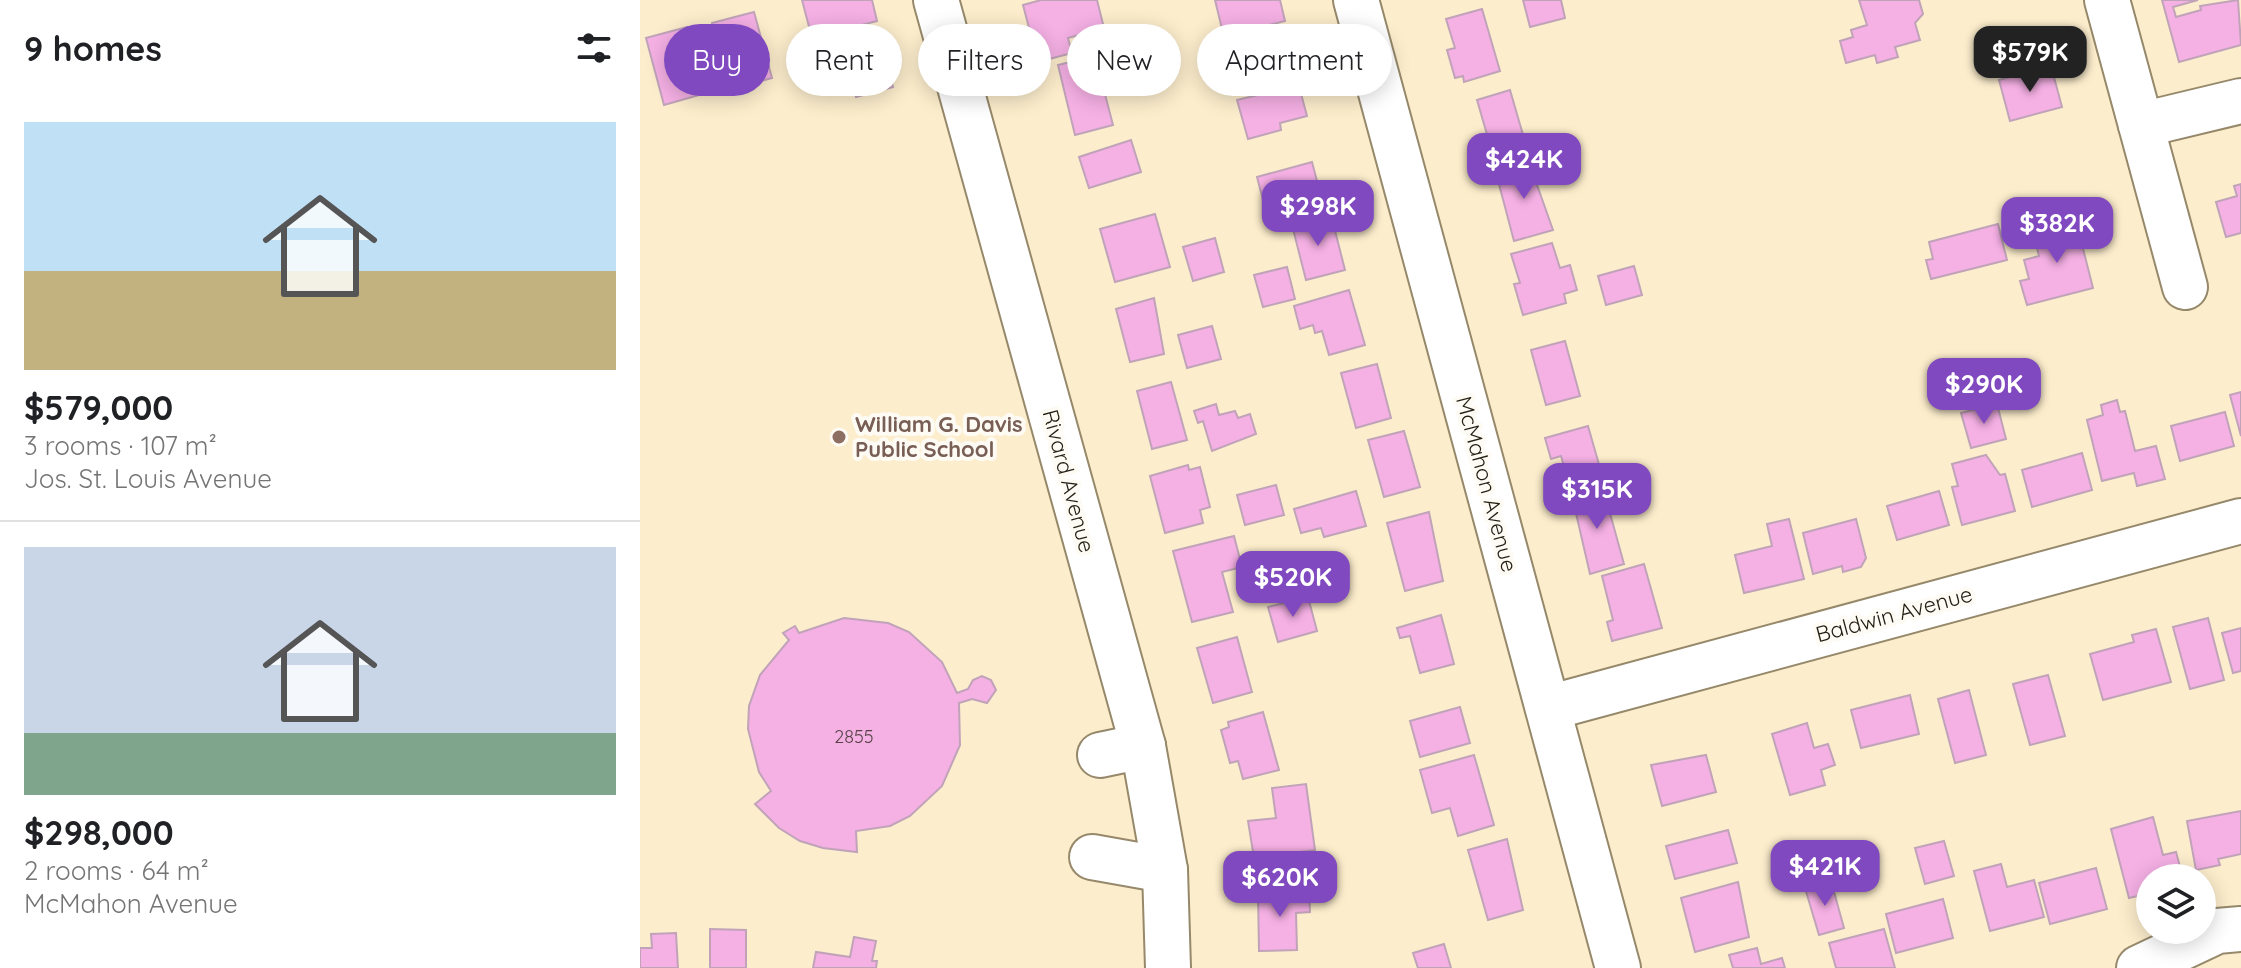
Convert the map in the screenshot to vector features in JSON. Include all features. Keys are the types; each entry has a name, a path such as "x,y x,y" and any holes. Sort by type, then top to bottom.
{"street":[{"name":"Rivard Avenue","path":"936,0 1143,746 1165,870 1168,968"},
{"name":"McMahon Avenue","path":"1356,0 1618,968"},
{"path":"2107,0 2185,287"},
{"path":"2141,125 2241,101"},
{"name":"Baldwin Avenue","path":"1548,708 2241,521"},
{"path":"1100,755 1143,746"},
{"path":"1092,857 1165,870"},
{"path":"2139,968 2217,931 2241,929"}],"building":[{"path":"802,0 872,0 877,21 866,24 808,24"},
{"path":"1041,0 1097,0 1103,24 1067,24 1067,54 1051,59 1051,24 1028,24 1023,5"},
{"path":"1215,0 1280,0 1285,21 1273,24 1221,24"},
{"path":"1523,0 1561,0 1565,18 1530,27"},
{"path":"1859,0 1919,0 1923,14 1915,23 1920,40 1895,47 1898,57 1877,63 1875,55 1846,63 1840,41 1853,37 1851,30 1867,25"},
{"path":"2162,0 2198,0 2173,7 2176,17 2201,10 2200,6 2238,0 2241,45 2179,62"},
{"path":"1482,9 1500,71 1464,82 1463,76 1455,78 1447,50 1455,48 1446,19"},
{"path":"754,12 757,24 712,24"},
{"path":"664,33 664,96 696,96 664,105 646,38"},
{"path":"1067,63 1067,96 1105,96 1113,125 1075,135 1058,65"},
{"path":"2051,66 2062,107 2010,121 1999,80"},
{"path":"1510,90 1528,152 1495,162 1477,100"},
{"path":"1254,96 1302,96 1307,116 1280,123 1281,130 1248,139 1237,100"},
{"path":"1131,140 1141,172 1089,188 1079,157"},
{"path":"1312,162 1322,200 1267,215 1257,177"},
{"path":"1538,162 1543,181 1536,182 1553,230 1514,241 1496,173"},
{"path":"2241,184 2241,233 2226,237 2216,202 2237,196 2234,186"},
{"path":"1155,214 1170,267 1115,282 1100,229"},
{"path":"1331,215 1345,270 1306,280 1292,225"},
{"path":"2076,221 2093,288 2027,305 2020,281 2029,279 2024,260 2039,256 2033,232"},
{"path":"1998,224 2007,260 1931,279 1926,260 1933,259 1929,242"},
{"path":"1215,238 1224,272 1193,281 1183,247"},
{"path":"1552,243 1560,268 1570,265 1577,290 1564,294 1566,303 1523,315 1514,284 1520,283 1511,254"},
{"path":"1634,266 1642,295 1606,305 1598,276"},
{"path":"1287,267 1295,299 1263,307 1254,275"},
{"path":"1349,290 1365,345 1329,355 1322,331 1315,333 1313,325 1300,329 1294,306"},
{"path":"1154,298 1164,354 1130,362 1116,309"},
{"path":"1212,326 1221,359 1187,368 1178,335"},
{"path":"1565,341 1580,396 1546,405 1531,350"},
{"path":"1377,364 1391,418 1356,428 1341,373"},
{"path":"1171,382 1187,440 1152,449 1137,391"},
{"path":"2241,392 2241,436 2230,395"},
{"path":"2117,400 2120,412 2125,411 2135,451 2156,446 2165,479 2137,486 2134,473 2102,481 2087,420 2103,415 2101,405"},
{"path":"1216,404 1219,415 1235,411 1238,418 1250,414 1256,434 1212,451 1203,421 1198,423 1194,411"},
{"path":"1997,404 2006,439 1971,448 1961,413"},
{"path":"2225,412 2234,446 2180,461 2171,426"},
{"path":"1588,426 1602,475 1569,484 1561,456 1551,459 1545,438"},
{"path":"1404,431 1420,487 1384,497 1368,440"},
{"path":"2082,453 2092,490 2032,507 2022,470"},
{"path":"1986,455 2000,475 2005,474 2015,511 1962,525 1952,487 1958,486 1952,464"},
{"path":"1188,465 1189,470 1200,467 1210,507 1200,510 1203,523 1165,533 1150,476"},
{"path":"1276,485 1284,515 1245,525 1237,495"},
{"path":"1603,488 1624,564 1590,574 1572,496"},
{"path":"1356,491 1366,526 1324,537 1321,528 1301,533 1294,509"},
{"path":"1939,491 1949,525 1897,540 1887,506"},
{"path":"1429,512 1443,581 1405,591 1387,523"},
{"path":"1789,519 1804,579 1744,593 1735,555 1772,546 1767,524"},
{"path":"1856,519 1866,558 1861,567 1843,572 1842,566 1813,574 1803,533"},
{"path":"1234,536 1242,567 1222,572 1233,612 1192,622 1173,551"},
{"path":"1644,564 1662,628 1612,641 1607,622 1613,620 1602,576"},
{"path":"1308,597 1317,631 1278,642 1268,607"},
{"path":"1441,615 1454,664 1420,673 1410,636 1400,638 1397,628"},
{"path":"844,618 888,623 909,632 942,662 957,693 968,689 973,680 982,676 991,680 996,690 987,703 972,699 959,703 960,745 942,786 910,816 890,826 856,831 857,852 823,848 800,841 779,828 755,804 771,791 759,772 748,729 749,706 760,675 789,640 783,633 795,626 799,633"},
{"path":"2208,618 2224,680 2190,689 2173,627"},
{"path":"2241,628 2241,671 2233,673 2222,633"},
{"path":"2156,629 2171,682 2103,700 2090,654 2134,642 2132,635"},
{"path":"1237,637 1252,692 1213,703 1197,648"},
{"path":"2048,675 2065,736 2030,745 2013,684"},
{"path":"1969,690 1986,755 1955,763 1938,699"},
{"path":"1910,695 1919,734 1861,748 1851,710"},
{"path":"1460,707 1470,743 1420,757 1410,721"},
{"path":"1263,712 1279,770 1243,779 1238,761 1230,763 1221,730 1229,727 1228,722"},
{"path":"1807,723 1814,748 1828,744 1835,765 1821,770 1825,785 1790,795 1772,734"},
{"path":"1474,755 1494,825 1458,836 1450,808 1432,813 1420,770"},
{"path":"1706,755 1716,792 1662,806 1651,765"},
{"path":"1306,784 1315,850 1254,858 1248,821 1276,818 1272,788"},
{"path":"2241,811 2241,854 2218,859 2220,865 2195,864 2187,821"},
{"path":"2153,817 2163,855 2176,852 2179,864 2136,864 2136,896 2129,898 2111,829"},
{"path":"1728,830 1737,863 1675,879 1666,846"},
{"path":"1507,839 1523,910 1488,920 1468,850"},
{"path":"1944,841 1954,876 1925,884 1915,848"},
{"path":"2001,864 2007,887 2034,880 2044,917 1990,931 1974,871"},
{"path":"2096,868 2107,909 2050,924 2039,883"},
{"path":"1831,881 1844,928 1819,935 1805,888"},
{"path":"1738,882 1749,937 1695,952 1681,898"},
{"path":"1309,892 1310,912 1296,913 1297,950 1259,951 1258,893"},
{"path":"1943,899 1953,938 1896,953 1886,914"},
{"path":"710,929 746,930 746,968 710,968"},
{"path":"1884,929 1895,968 1836,968 1829,943"},
{"path":"676,933 678,968 640,968 640,948 652,948 651,934"},
{"path":"854,937 876,941 872,961 877,961 876,968 813,968 816,952 850,957"},
{"path":"1444,944 1451,968 1418,968 1413,953"},
{"path":"1757,948 1761,964 1782,958 1785,968 1733,968 1729,955"}],"place":[{"name":"William G. Davis Public School","path":"839,437"}]}
